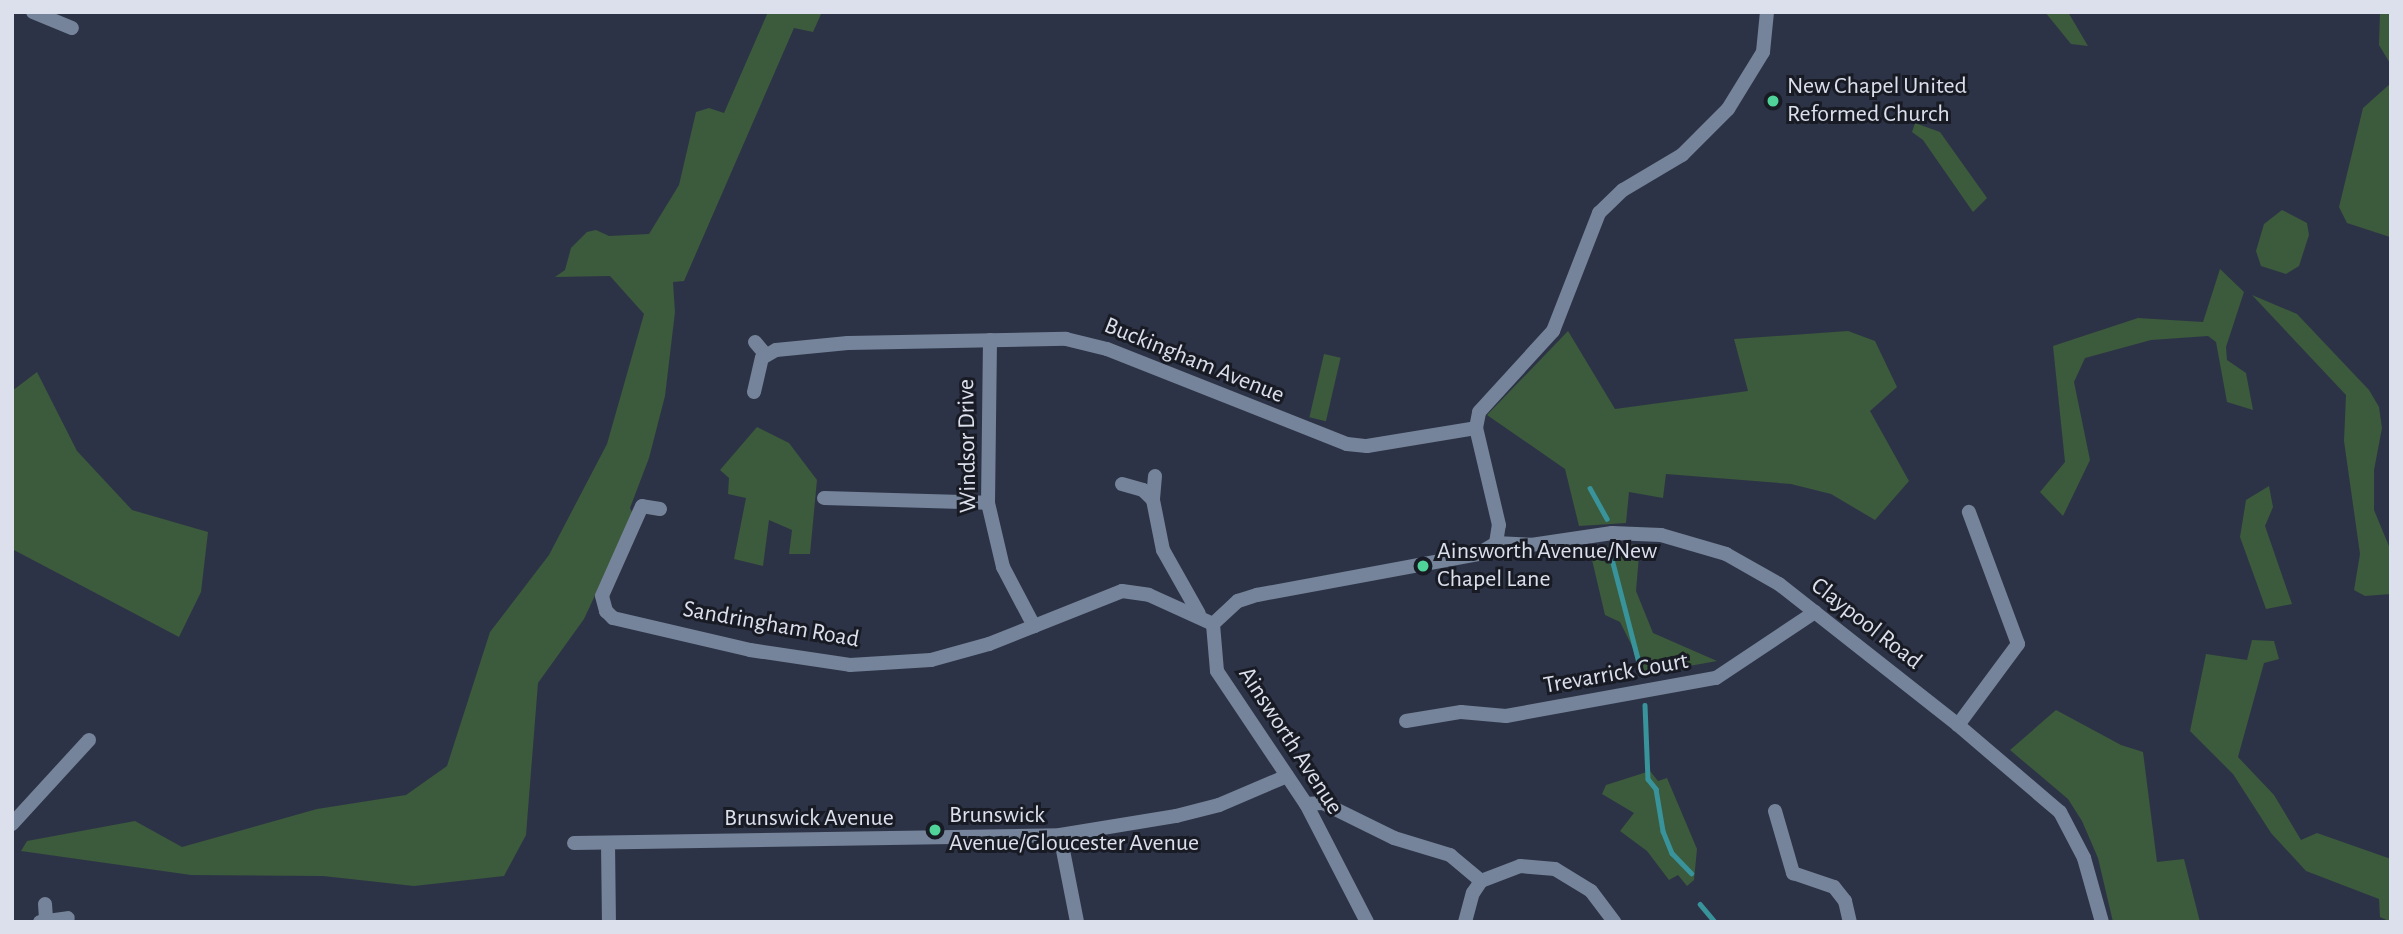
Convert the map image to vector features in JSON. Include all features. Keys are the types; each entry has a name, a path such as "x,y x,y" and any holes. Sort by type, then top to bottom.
{"street":[{"path":"33,12 72,28"},
{"path":"1213,624 1238,601 1257,595 1478,554 1496,543 1499,525 1476,428 1484,405 1560,319 1599,213 1623,190 1682,155 1728,109 1763,52 1767,12"},
{"name":"Buckingham Avenue","path":"766,355 848,343 990,340 1088,342 1347,444 1367,446 1476,428"},
{"name":"Windsor Drive","path":"990,340 988,503 1003,567 1034,626"},
{"path":"754,392 758,366 766,355 755,342"},
{"path":"1154,476 1153,500 1163,550 1199,614"},
{"path":"1122,484 1143,490 1153,500"},
{"path":"824,498 988,503"},
{"name":"Sandringham Road","path":"660,509 642,506 604,589 602,603 614,618 750,650 850,664 931,660 989,644 1122,592 1149,595 1199,614 1213,624"},
{"path":"1958,724 2018,645 1969,512"},
{"name":"Claypool Road","path":"1496,543 1531,545 1636,532 1679,539 1747,565 1815,612 1958,724 2060,812 2084,858 2102,922"},
{"name":"Trevarrick Court","path":"1406,721 1461,712 1506,716 1716,678 1815,612"},
{"name":"Ainsworth Avenue","path":"1213,624 1217,671 1306,804 1367,922"},
{"path":"12,824 89,740"},
{"name":"Brunswick Avenue","path":"574,843 1060,835 1176,816 1219,805 1287,776"},
{"path":"1306,804 1323,803 1394,838 1451,855 1481,881"},
{"path":"1775,811 1793,873 1834,887 1844,901 1850,922"},
{"path":"1060,835 1077,922"},
{"path":"608,843 609,922"},
{"path":"1465,922 1481,881 1504,869 1555,869 1591,891 1614,922"},
{"path":"44,915 68,918"}],"green space":[{"path":"768,12 822,12 813,32 794,28 684,281 673,282 675,312 665,396 649,458 630,508 633,514 584,619 538,683 526,835 504,876 414,886 323,876 191,875 21,851 27,841 135,821 182,847 317,809 406,795 447,766 490,632 549,555 607,444 644,314 610,276 555,277 565,270 571,248 587,232 596,230 609,236 649,234 679,185 696,112 709,108 724,113"},
{"path":"2045,12 2068,12 2088,46 2071,44"},
{"path":"2380,12 2391,12 2391,65 2379,45"},
{"path":"2391,83 2390,237 2347,223 2339,207 2363,108"},
{"path":"1915,123 1940,132 1987,198 1973,212 1923,140 1912,132"},
{"path":"2282,210 2307,223 2309,235 2299,266 2286,274 2261,266 2256,251 2264,224"},
{"path":"2220,269 2244,292 2226,347 2227,360 2246,373 2253,410 2227,402 2216,342 2208,336 2151,340 2085,358 2074,382 2090,460 2063,516 2040,492 2065,462 2053,346 2138,318 2203,322"},
{"path":"2252,295 2297,314 2369,390 2379,407 2382,428 2374,470 2374,510 2391,551 2391,594 2365,596 2354,590 2360,554 2344,441 2346,395"},
{"path":"1568,331 1615,409 1748,391 1734,339 1848,331 1875,341 1897,387 1870,411 1909,481 1875,520 1831,494 1791,484 1666,474 1663,498 1629,492 1626,523 1579,526 1565,469 1487,415"},
{"path":"1324,354 1341,358 1326,421 1309,417"},
{"path":"37,372 77,451 132,510 208,532 201,592 179,637 12,549 12,391"},
{"path":"757,427 789,443 817,480 810,554 789,554 792,530 769,520 763,566 734,559 746,498 728,494 729,478 720,470"},
{"path":"2269,486 2273,507 2265,526 2292,604 2266,609 2240,537 2246,500"},
{"path":"1640,544 1636,591 1653,633 1717,661 1639,675 1633,648 1620,622 1605,615 1589,547"},
{"path":"2252,640 2274,641 2279,659 2264,663 2238,757 2274,795 2301,840 2317,833 2391,859 2391,922 2380,917 2379,899 2306,871 2271,833 2233,774 2190,731 2206,654 2247,660"},
{"path":"2056,710 2121,745 2143,752 2157,862 2184,859 2200,922 2113,922 2098,858 2082,821 2068,799 2010,750"},
{"path":"1650,771 1658,781 1667,778 1697,849 1694,880 1687,886 1678,875 1669,880 1647,851 1620,831 1634,813 1602,794 1606,785"}],"waterway":[{"path":"1590,488 1607,519"},
{"path":"1611,555 1640,666"},
{"path":"1645,705 1648,779 1656,789 1663,831 1672,853 1691,873"},
{"path":"1700,904 1715,922"}],"place":[{"name":"New Chapel United Reformed Church","path":"1773,101"},
{"name":"Ainsworth Avenue/New Chapel Lane","path":"1423,566"},
{"name":"Brunswick Avenue/Gloucester Avenue","path":"935,830"}]}
